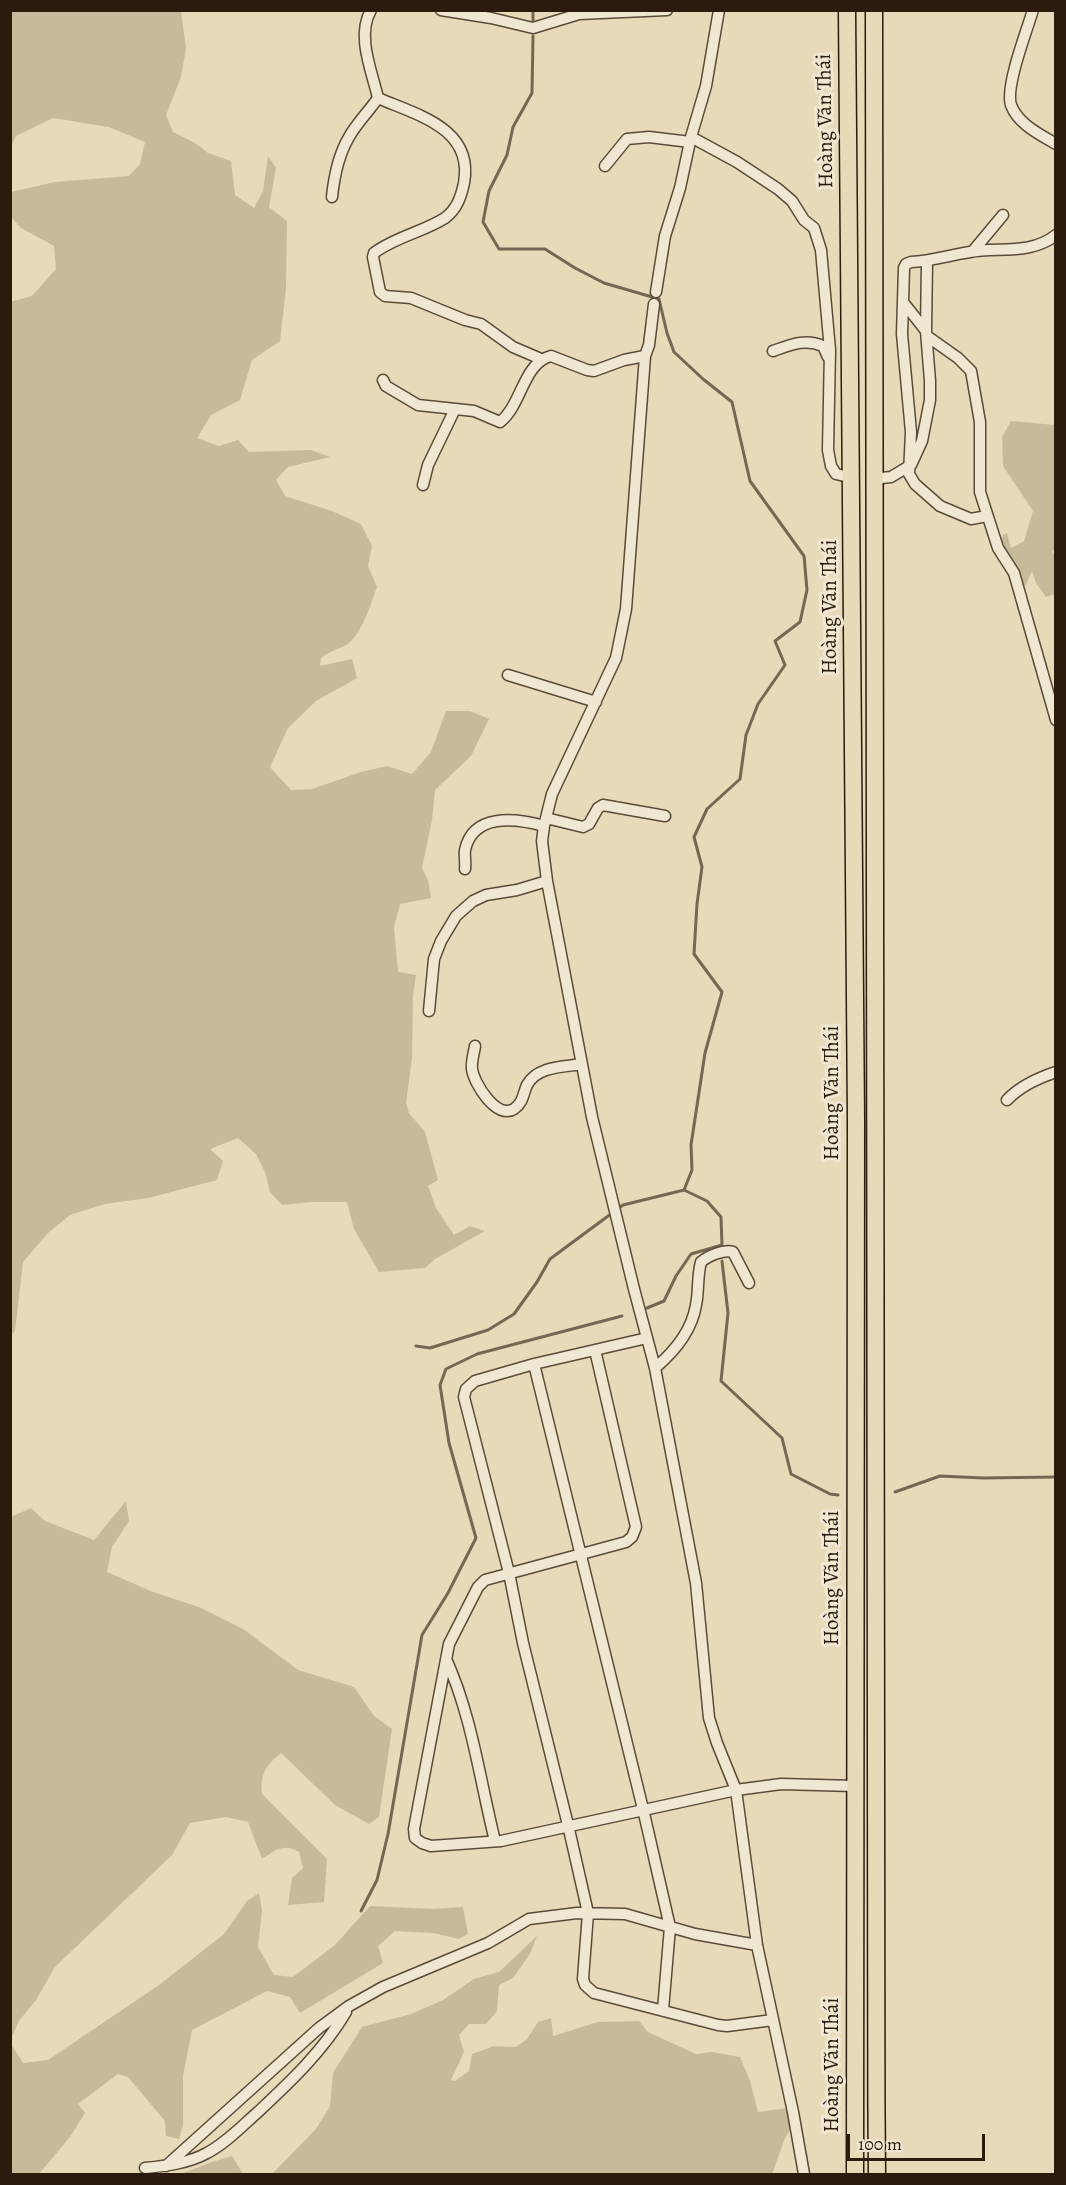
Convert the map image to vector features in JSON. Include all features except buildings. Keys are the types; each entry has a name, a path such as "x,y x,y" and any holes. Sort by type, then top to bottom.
{"main road":[{"name":"Hoàng Văn Thái","path":"847,10 853,478 856,1096 855,2175"},
{"name":"Hoàng Văn Thái","path":"874,10 873,1786 877,2175"},
{"path":"853,478 872,479"},
{"path":"854,1786 873,1786"}],"street":[{"path":"332,197 345,146 378,98 364,28 371,10"},
{"path":"441,10 533,28 579,14 667,10"},
{"path":"719,10 706,86 690,140 680,188 665,236 649,345 645,356 626,609 616,658 552,794 542,841 547,881 592,1117 655,1368 696,1583 709,1718 736,1790 757,1945 794,2112 804,2175"},
{"path":"1033,10 1017,64 1010,99 1011,106 1022,121 1056,144"},
{"path":"378,98 447,130 458,142 464,155 465,178 457,206 447,216 374,253 380,292 385,296 411,298 465,320 481,324 513,347 541,359"},
{"path":"605,166 627,139 649,137 690,140 736,162 778,189 792,201 804,220 814,228 821,250 830,372 828,450 831,466 836,474 853,478"},
{"path":"973,251 1003,215"},
{"path":"987,516 971,519 940,506 915,484 909,474 911,432 902,334 904,268 906,264 973,251 1023,249 1047,242 1056,235"},
{"path":"872,479 891,477 910,465 922,441 930,400 927,261"},
{"path":"903,302 927,334 971,371 980,422 978,484 999,548 1014,573 1056,720"},
{"path":"773,351 802,341 815,342 823,346 827,354 830,372"},
{"path":"383,380 386,386 418,405 474,411 500,422 507,417 527,378 541,359 551,356 594,371 624,360 645,356"},
{"path":"423,485 428,465 455,409"},
{"path":"508,675 596,702"},
{"path":"465,869 465,852 470,837 481,824 528,821 582,827 589,824 598,808 603,805 665,816"},
{"path":"429,1011 434,959 441,941 456,916 473,901 486,895 517,890 547,881"},
{"path":"475,1046 472,1070 487,1097 494,1106 503,1111 513,1110 523,1101 528,1083 542,1070 582,1064"},
{"path":"1007,1100 1033,1081 1056,1072"},
{"path":"655,1368 668,1357 693,1318 701,1262 728,1251 733,1252 749,1283"},
{"path":"647,1338 534,1364 475,1381 466,1389 464,1397 509,1573 523,1643 588,1913 583,1979 585,1985 594,1993 727,2026 774,2020"},
{"path":"595,1350 636,1527 632,1538 626,1542 485,1580 478,1587 449,1644 414,1829 415,1838 422,1844 431,1846 495,1841 736,1790 781,1785 854,1786"},
{"path":"534,1364 670,1927 663,2010"},
{"path":"446,1658 455,1678 467,1718 495,1841"},
{"path":"166,2166 319,2028 349,2006 393,1982 488,1942 529,1919 588,1913 625,1914 695,1934 757,1945"},
{"path":"145,2168 177,2164 207,2153 248,2121 299,2074 334,2033 349,2006"}],"shaded area":[{"path":"11,10 181,11 186,48 181,77 166,115 173,132 195,143 208,153 231,161 235,195 254,208 263,191 268,156 276,168 269,207 287,221 286,288 280,341 252,360 240,400 211,415 197,438 219,446 238,440 249,452 311,450 330,457 288,467 276,480 285,496 332,511 361,524 372,546 368,566 377,587 365,619 356,635 346,645 321,658 320,666 352,659 357,678 316,701 288,728 270,767 291,790 312,789 361,772 387,766 412,774 431,752 446,711 470,711 489,719 471,756 435,790 432,820 422,868 428,880 431,898 400,904 394,927 398,972 416,975 413,996 412,1058 406,1103 409,1113 425,1132 438,1180 428,1186 436,1208 454,1235 470,1226 485,1231 435,1259 425,1268 379,1272 354,1229 347,1202 282,1205 270,1192 265,1172 256,1154 238,1138 210,1149 223,1161 217,1180 148,1198 105,1204 70,1215 48,1233 23,1262 15,1331 11,1335 10,302 32,296 56,269 54,246 21,228 11,217 11,192 55,182 129,176 140,164 145,142 109,127 53,118 16,136 11,146"},
{"path":"1011,421 1055,425 1056,548 1052,552 1055,554 1055,594 1046,597 1036,583 1032,571 1023,591 1001,543 1003,535 1007,533 1011,548 1024,541 1033,511 1003,466 1002,437"},
{"path":"126,1501 129,1521 112,1547 107,1572 153,1592 199,1607 243,1629 298,1670 354,1687 374,1716 392,1729 379,1817 369,1824 335,1805 281,1753 271,1762 263,1775 262,1794 327,1859 324,1902 288,1905 292,1878 303,1868 299,1852 284,1848 262,1859 248,1822 226,1817 190,1823 172,1855 55,1967 36,2000 19,2021 11,2039 11,1517 31,1508 45,1521 94,1540"},
{"path":"259,1893 262,1910 258,1947 274,1975 293,1977 335,1945 370,1906 434,1909 463,1907 468,1934 459,1939 433,1933 395,1931 378,1946 383,1963 300,2013 290,1997 267,1991 192,2030 183,2076 183,2125 179,2139 166,2136 165,2121 128,2077 118,2074 78,2104 85,2113 70,2137 39,2174 11,2174 11,2044 23,2063 48,2060 159,1985 224,1934 247,1901"},
{"path":"537,1936 530,1954 513,1978 499,1985 497,2011 486,2024 469,2024 459,2035 464,2052 451,2080 455,2081 469,2071 472,2054 494,2046 516,2047 527,2039 538,2022 551,2018 553,2036 598,2022 639,2021 648,2032 696,2054 712,2052 740,2057 750,2081 758,2112 788,2108 795,2122 785,2138 772,2174 272,2174 316,2129 330,2106 333,2073 362,2027 411,2014 443,2000 474,1979 499,1972"},
{"path":"232,2156 243,2174 181,2174 212,2162"}],"waterway":[{"path":"533,10 533,20"},
{"path":"533,36 532,93 513,127 507,155 489,191 483,222 499,249 545,249 604,283 659,299 674,352 732,402 750,481 804,556 807,590 800,622 775,641 785,665 758,704 746,735 740,779 707,809 694,837 702,867 694,954 722,992 705,1053 691,1145 692,1170 684,1190"},
{"path":"416,1346 430,1348 488,1330 514,1314 550,1259 623,1205 684,1190 707,1201 721,1217 722,1245 691,1254 676,1276 664,1301 647,1308"},
{"path":"722,1261 728,1313 721,1381 782,1438 791,1474 830,1494 838,1495"},
{"path":"361,1911 377,1880 388,1834 422,1635 448,1593 476,1538 449,1443 440,1385 446,1369 477,1354 622,1316"},
{"path":"895,1492 940,1476 1056,1477"}]}
